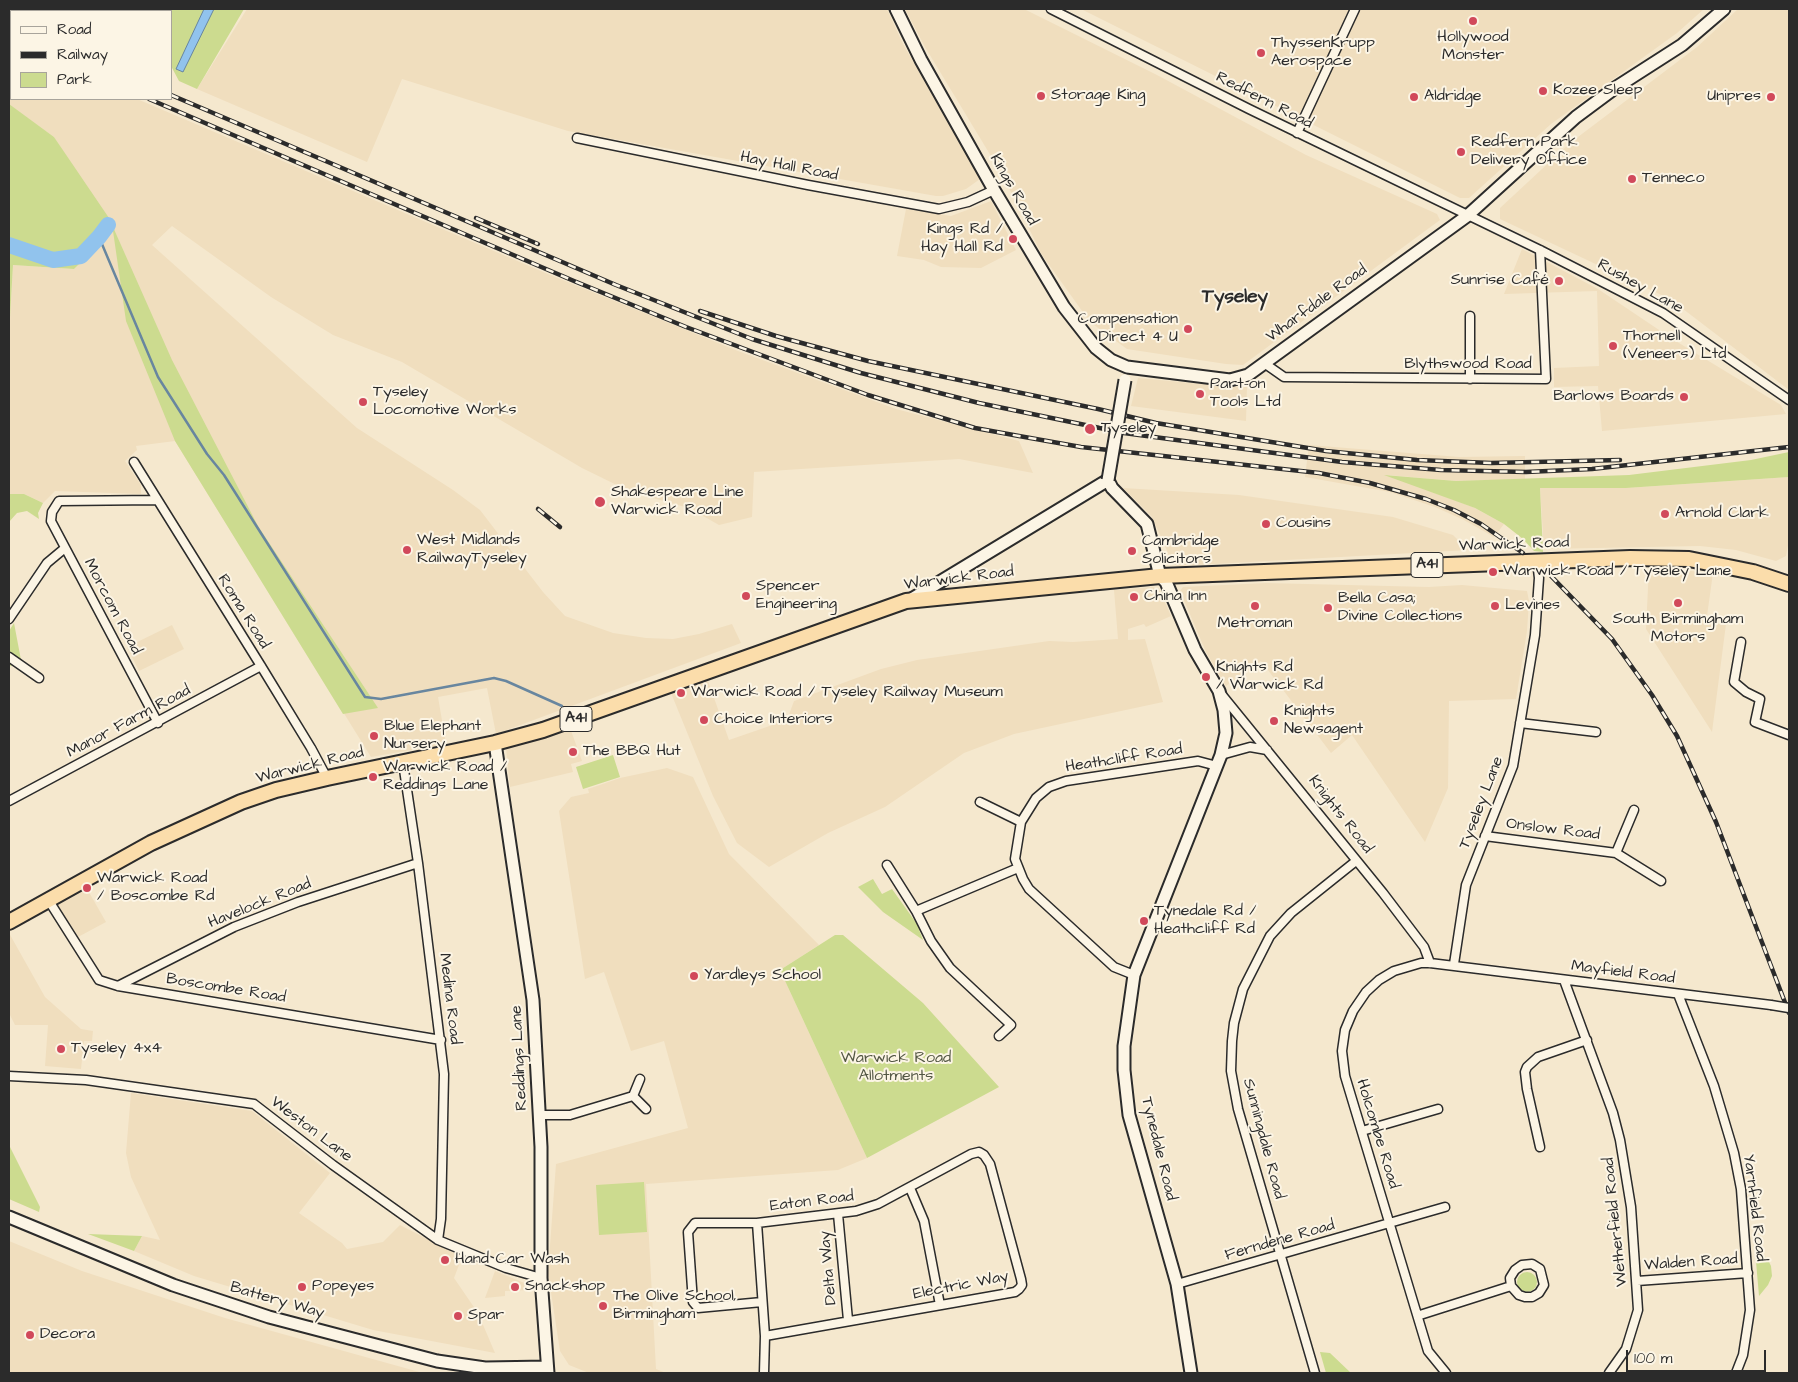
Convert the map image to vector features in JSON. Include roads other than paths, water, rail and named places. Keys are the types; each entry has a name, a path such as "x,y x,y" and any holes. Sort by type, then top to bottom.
{"highway":[{"name":"Warwick Road","path":"9,922 184,826 250,799 327,778 496,743 597,712 906,601 1160,576 1659,557 1689,559 1753,572 1789,584"}],"street":[{"name":"Kings Road","path":"896,9 921,60 994,190 1064,307 1080,330 1096,348 1111,360 1127,367"},
{"name":"Redfern Road","path":"1051,9 1466,216"},
{"path":"1297,133 1355,9"},
{"name":"Wharfdale Road","path":"1127,367 1230,380 1248,375 1466,216 1576,117 1615,88 1682,45 1724,9"},
{"name":"Hay Hall Road","path":"577,138 798,183 939,209 968,202 994,190"},
{"name":"Rushey Lane","path":"1466,216 1540,250 1663,313 1789,400"},
{"name":"Blythswood Road","path":"1264,363 1284,377 1546,379 1540,250"},
{"path":"1470,316 1470,379"},
{"path":"906,601 1108,480 1127,367"},
{"name":"Roma Road","path":"134,462 261,666 327,778"},
{"name":"Knights Road","path":"1108,480 1112,488 1147,524 1160,576 1166,582 1195,650 1219,691 1322,816 1416,936 1430,963"},
{"name":"Morcom Road","path":"157,500 57,503 52,512 51,521 158,723"},
{"path":"9,619 47,563 65,548"},
{"name":"Tyseley Lane","path":"1454,964 1466,886 1513,766 1535,635 1539,578 1537,561"},
{"path":"949,597 949,584 963,568"},
{"path":"1741,642 1734,682 1746,692 1760,699 1755,722 1789,735"},
{"path":"9,657 39,678"},
{"name":"Manor Farm Road","path":"9,801 158,723 261,666"},
{"name":"Knights Road","path":"1219,691 1224,710 1226,733 1219,760"},
{"path":"1520,723 1596,732"},
{"name":"Reddings Lane","path":"496,743 533,1000 539,1115 540,1278 548,1370"},
{"path":"1219,760 1250,747 1267,750"},
{"name":"Heathcliff Road","path":"1134,975 1114,967 1029,889 1018,868 1016,848 1021,822 1036,798 1049,787 1066,781 1198,761 1219,760"},
{"name":"Tynedale Road","path":"1191,1373 1178,1284 1130,1115 1124,1070 1124,1046 1134,975 1219,760"},
{"name":"Medina Road","path":"403,763 418,863 444,1074 442,1219 438,1240"},
{"path":"980,802 1021,822"},
{"name":"Onslow Road","path":"1616,853 1634,810"},
{"name":"Onslow Road","path":"1486,836 1616,853 1662,880"},
{"name":"Sunningdale Road","path":"1315,1373 1234,1093 1231,1071 1234,1023 1243,989 1270,936 1291,913 1356,861"},
{"name":"Havelock Road","path":"118,986 234,927 298,902 418,863"},
{"path":"887,866 916,911 931,941 950,968 1011,1025 999,1036"},
{"path":"916,911 1018,868"},
{"name":"Boscombe Road","path":"49,900 99,980 118,986 441,1040"},
{"name":"Holcombe Road","path":"1446,1373 1428,1351 1420,1315 1390,1224 1343,1062 1343,1038 1350,1017 1366,992 1379,980 1394,971 1412,965 1430,963 1454,964"},
{"name":"Mayfield Road","path":"1454,964 1564,980 1789,1008"},
{"name":"Wetherfield Road","path":"1564,980 1604,1085 1620,1140 1631,1208 1638,1310 1626,1349 1610,1373"},
{"name":"Yarnfield Road","path":"1678,994 1714,1086 1734,1153 1741,1189 1748,1273 1748,1328 1736,1373"},
{"path":"1540,1147 1527,1089 1525,1072 1527,1067 1538,1058 1587,1040"},
{"name":"Weston Lane","path":"9,1076 86,1080 254,1104 333,1165 438,1240 506,1268 540,1278"},
{"path":"633,1096 640,1079"},
{"path":"539,1115 570,1115 633,1096"},
{"path":"633,1096 646,1109"},
{"path":"1362,1131 1438,1109"},
{"name":"Eaton Road","path":"764,1373 765,1336 756,1223 856,1212 878,1204 971,1154 979,1152"},
{"name":"Electric Way","path":"765,1336 1015,1292 1022,1286 990,1164 984,1155 979,1152"},
{"path":"910,1188 924,1221 940,1305"},
{"name":"Ferndene Road","path":"1178,1284 1445,1207"},
{"name":"Delta Way","path":"838,1214 848,1320"},
{"name":"Battery Way","path":"9,1217 173,1286 287,1322 437,1361 485,1368 548,1370"},
{"path":"756,1223 695,1224 688,1232 693,1302 698,1308 762,1302"},
{"path":"1532,1264 1540,1269 1544,1285 1539,1293 1532,1297 1525,1297 1519,1295 1511,1286 1510,1278 1515,1270 1522,1265 1532,1264"},
{"name":"Walden Road","path":"1637,1281 1748,1273"},
{"path":"1420,1315 1511,1286"}],"water":[{"path":"204,9 214,9 183,72 176,69"}],"waterway":[{"path":"9,245 53,260 81,256 108,225"},
{"path":"99,237 158,377 207,454 224,475 365,697 381,699 494,678 506,681 562,706"}],"railway":[{"path":"172,95 616,285 752,339 861,373 979,403 1124,433 1342,462 1441,470 1526,472 1592,469 1789,447"},
{"path":"151,100 574,281 686,327 868,395 975,428 1081,447 1319,473 1370,483 1426,499 1454,510 1481,524 1523,553"},
{"path":"476,218 538,244"},
{"path":"700,311 776,336 868,361 1156,423 1326,451 1417,460 1491,463 1620,460"},
{"path":"538,509 560,527"},
{"path":"1551,576 1612,639 1652,695 1677,736 1716,822 1789,1013"}],"place":[{"name":"Hollywood Monster","path":"1473,21"},
{"name":"ThyssenKrupp Aerospace","path":"1261,53"},
{"name":"Kozee Sleep","path":"1543,91"},
{"name":"Storage King","path":"1041,96"},
{"name":"Aldridge","path":"1414,97"},
{"name":"Unipres","path":"1771,97"},
{"name":"Redfern Park Delivery Office","path":"1461,152"},
{"name":"Tenneco","path":"1632,179"},
{"name":"Kings Rd / Hay Hall Rd","path":"1013,239"},
{"name":"Sunrise Café","path":"1559,281"},
{"name":"Compensation Direct 4 U","path":"1188,329"},
{"name":"Thornell (Veneers) Ltd","path":"1613,346"},
{"name":"Part-on Tools Ltd","path":"1200,394"},
{"name":"Barlows Boards","path":"1684,397"},
{"name":"Tyseley Locomotive Works","path":"363,402"},
{"name":"Tyseley","path":"1090,429"},
{"name":"Shakespeare Line Warwick Road","path":"600,502"},
{"name":"Arnold Clark","path":"1665,514"},
{"name":"Cousins","path":"1266,524"},
{"name":"West Midlands RailwayTyseley","path":"407,550"},
{"name":"Cambridge Solicitors","path":"1132,551"},
{"name":"Warwick Road / Tyseley Lane","path":"1493,572"},
{"name":"Spencer Engineering","path":"746,596"},
{"name":"China Inn","path":"1134,597"},
{"name":"South Birmingham Motors","path":"1678,603"},
{"name":"Metroman","path":"1255,606"},
{"name":"Levines","path":"1495,606"},
{"name":"Bella Casa; Divine Collections","path":"1328,608"},
{"name":"Knights Rd / Warwick Rd","path":"1206,677"},
{"name":"Warwick Road / Tyseley Railway Museum","path":"681,693"},
{"name":"Choice Interiors","path":"704,720"},
{"name":"Knights Newsagent","path":"1274,721"},
{"name":"Blue Elephant Nursery","path":"374,736"},
{"name":"The BBQ Hut","path":"573,752"},
{"name":"Warwick Road / Reddings Lane","path":"373,777"},
{"name":"Warwick Road / Boscombe Rd","path":"87,888"},
{"name":"Tynedale Rd / Heathcliff Rd","path":"1144,921"},
{"name":"Yardleys School","path":"694,976"},
{"name":"Tyseley 4x4","path":"61,1049"},
{"name":"Hand Car Wash","path":"445,1260"},
{"name":"Popeyes","path":"302,1287"},
{"name":"Snackshop","path":"515,1287"},
{"name":"The Olive School, Birmingham","path":"603,1306"},
{"name":"Spar","path":"458,1316"},
{"name":"Decora","path":"30,1335"}],"district":[{"name":"Tyseley","path":"1235,298"}],"park label":[{"name":"Warwick Road Allotments","path":"896,1068"}]}
